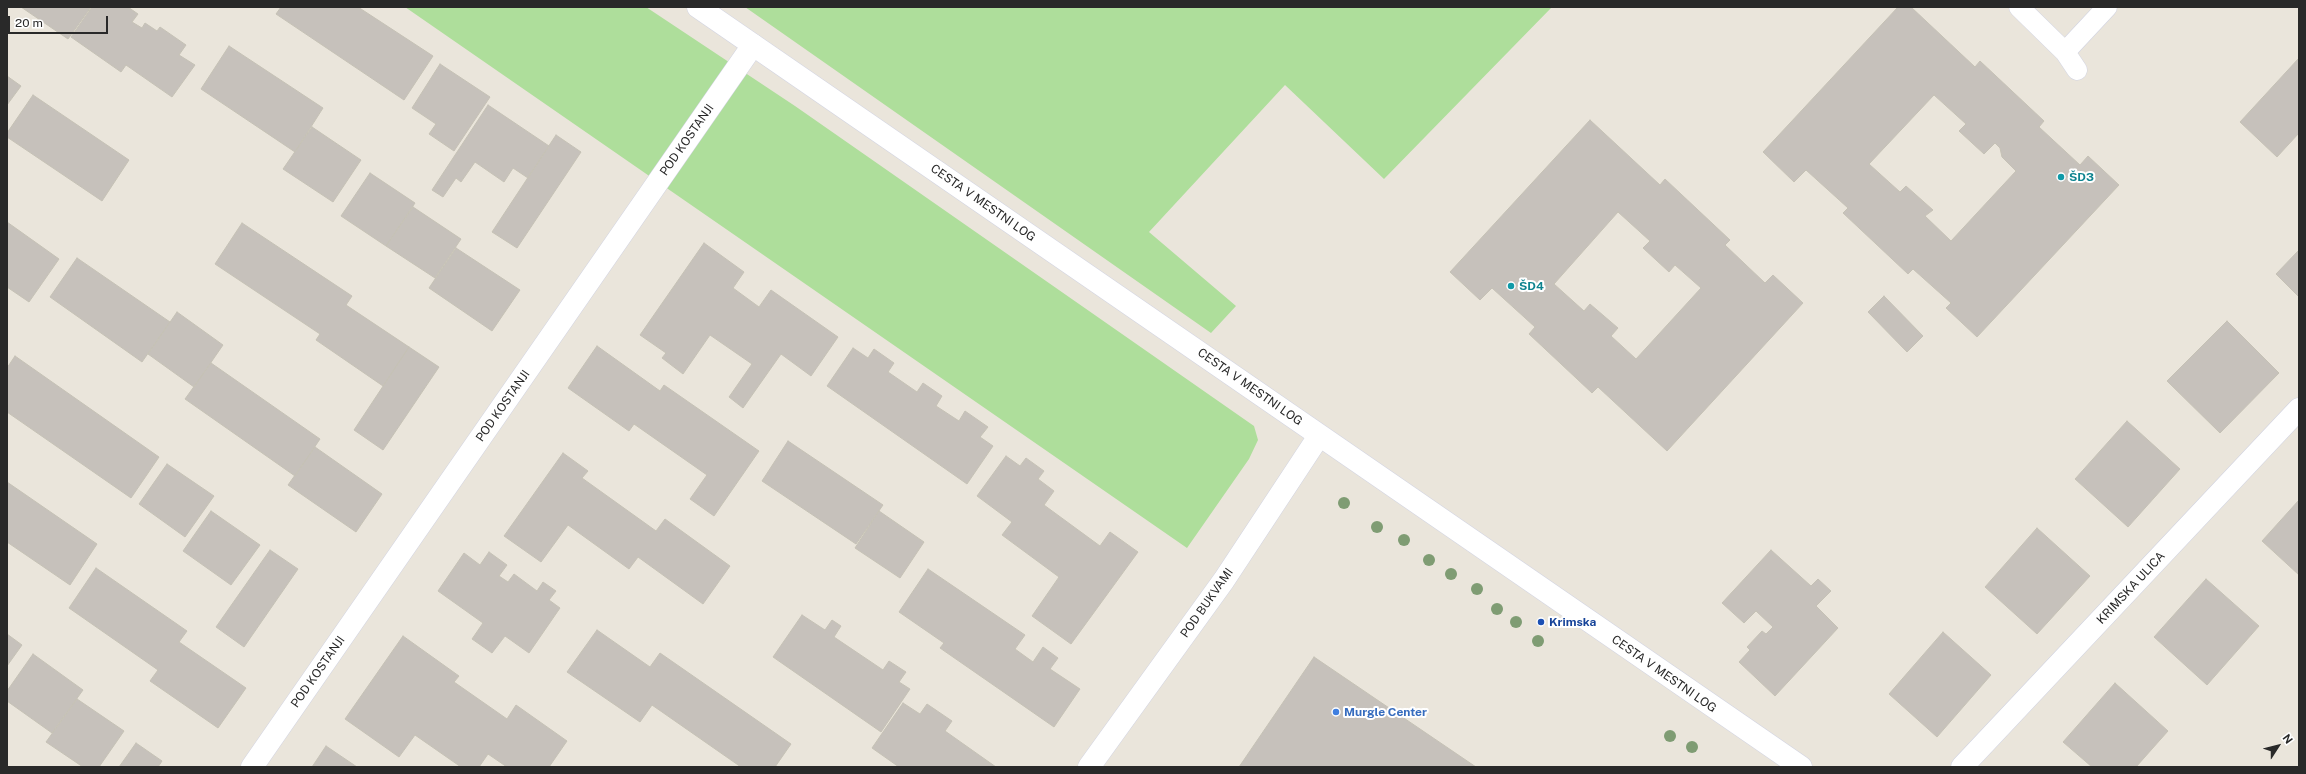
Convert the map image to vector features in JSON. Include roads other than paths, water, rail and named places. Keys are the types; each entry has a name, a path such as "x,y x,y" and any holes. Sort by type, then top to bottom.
{"street":[{"name":"CESTA V MESTNI LOG","path":"698,7 1801,767"},
{"name":"POD KOSTANJI","path":"252,767 753,45"},
{"name":"KRIMSKA ULICA","path":"1962,767 2299,409"},
{"name":"POD BUKVAMI","path":"1089,767 1224,580 1319,436"}],"lane":[{"path":"2019,7 2065,52 2077,70"},
{"path":"2065,52 2107,7"}],"place":[{"name":"ŠD3","path":"2061,177"},
{"name":"ŠD4","path":"1511,286"},
{"name":"Krimska","path":"1541,622"},
{"name":"Murgle Center","path":"1336,712"}]}
